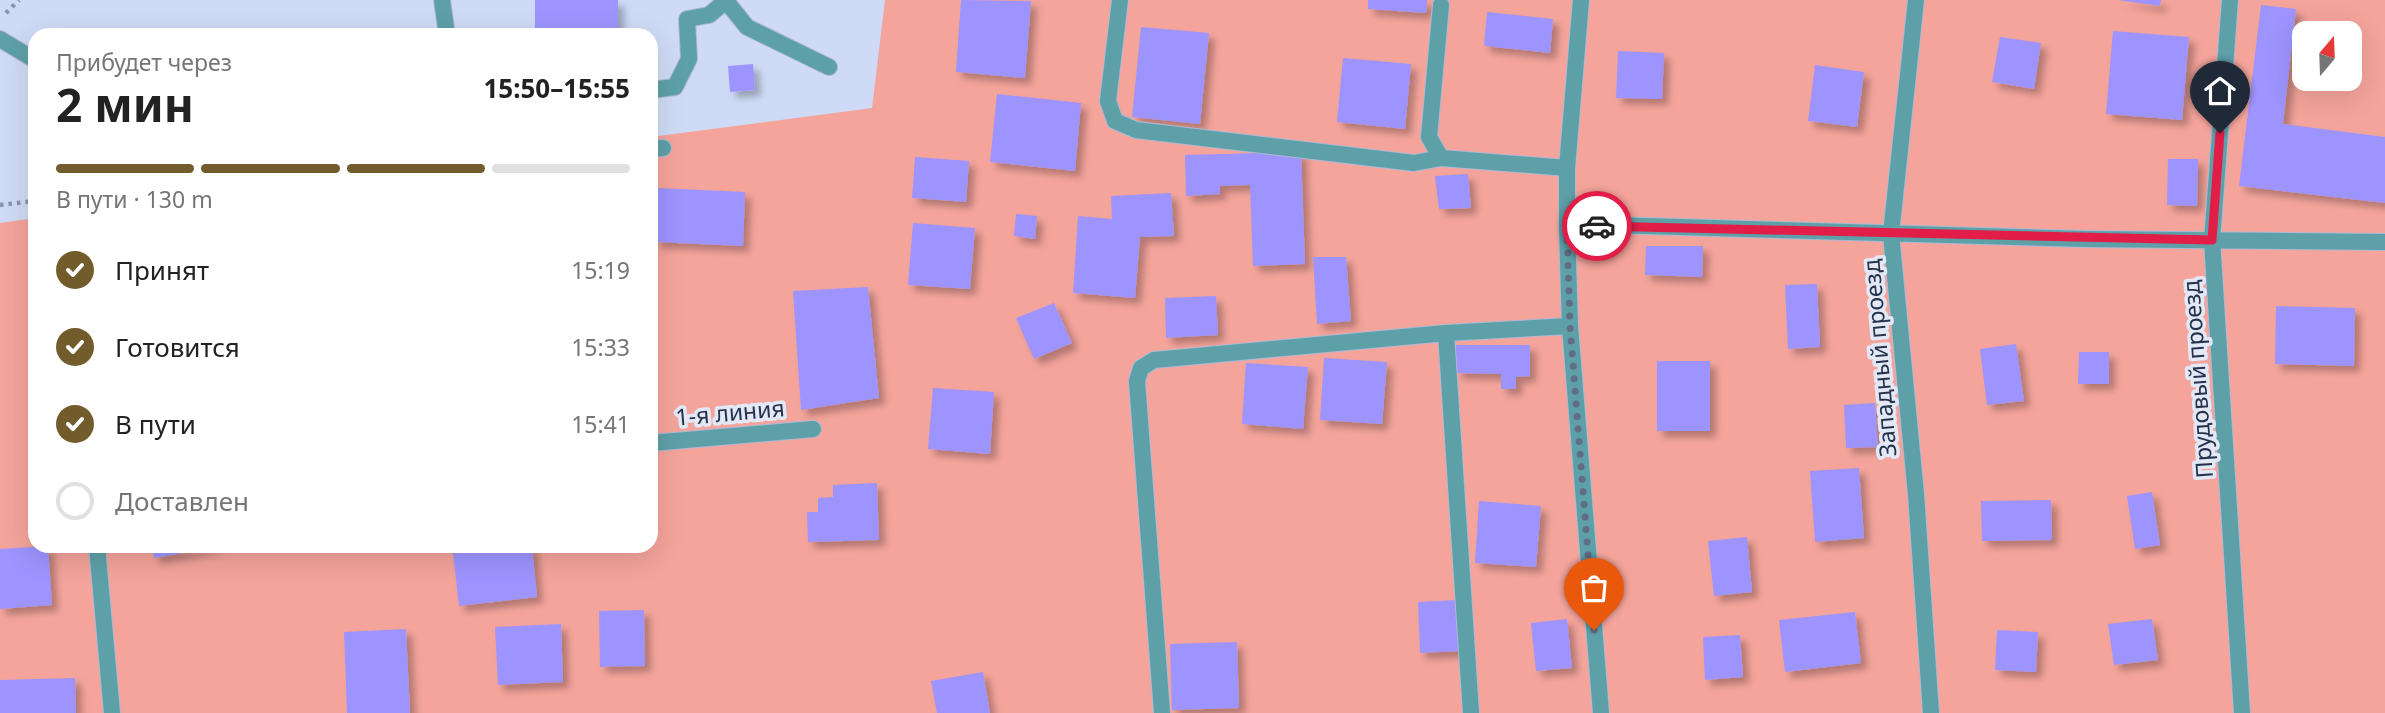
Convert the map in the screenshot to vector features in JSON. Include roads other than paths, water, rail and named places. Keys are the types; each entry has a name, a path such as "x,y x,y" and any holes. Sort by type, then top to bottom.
{"lane":[{"path":"442,0 446,28"},
{"path":"1120,0 1108,101 1115,121 1136,130 1414,163 1441,158 1567,168"},
{"path":"1581,0 1567,168 1567,228 1570,326 1601,713"},
{"name":"Западный проезд","path":"1916,0 1891,234 1916,494 1931,713"},
{"name":"Прудовый проезд","path":"2230,0 2212,240 2242,713"},
{"path":"658,89 675,87 689,59 687,19 709,15 727,1 747,27 829,67"},
{"path":"1441,5 1429,137 1441,158"},
{"path":"0,39 28,56"},
{"path":"1567,228 1612,225 1891,234 2385,242"},
{"path":"1162,713 1138,381 1141,368 1154,360 1446,333 1570,326"},
{"path":"1446,333 1471,713"},
{"name":"1-я линия","path":"658,442 813,429"},
{"path":"98,553 112,713"}]}
